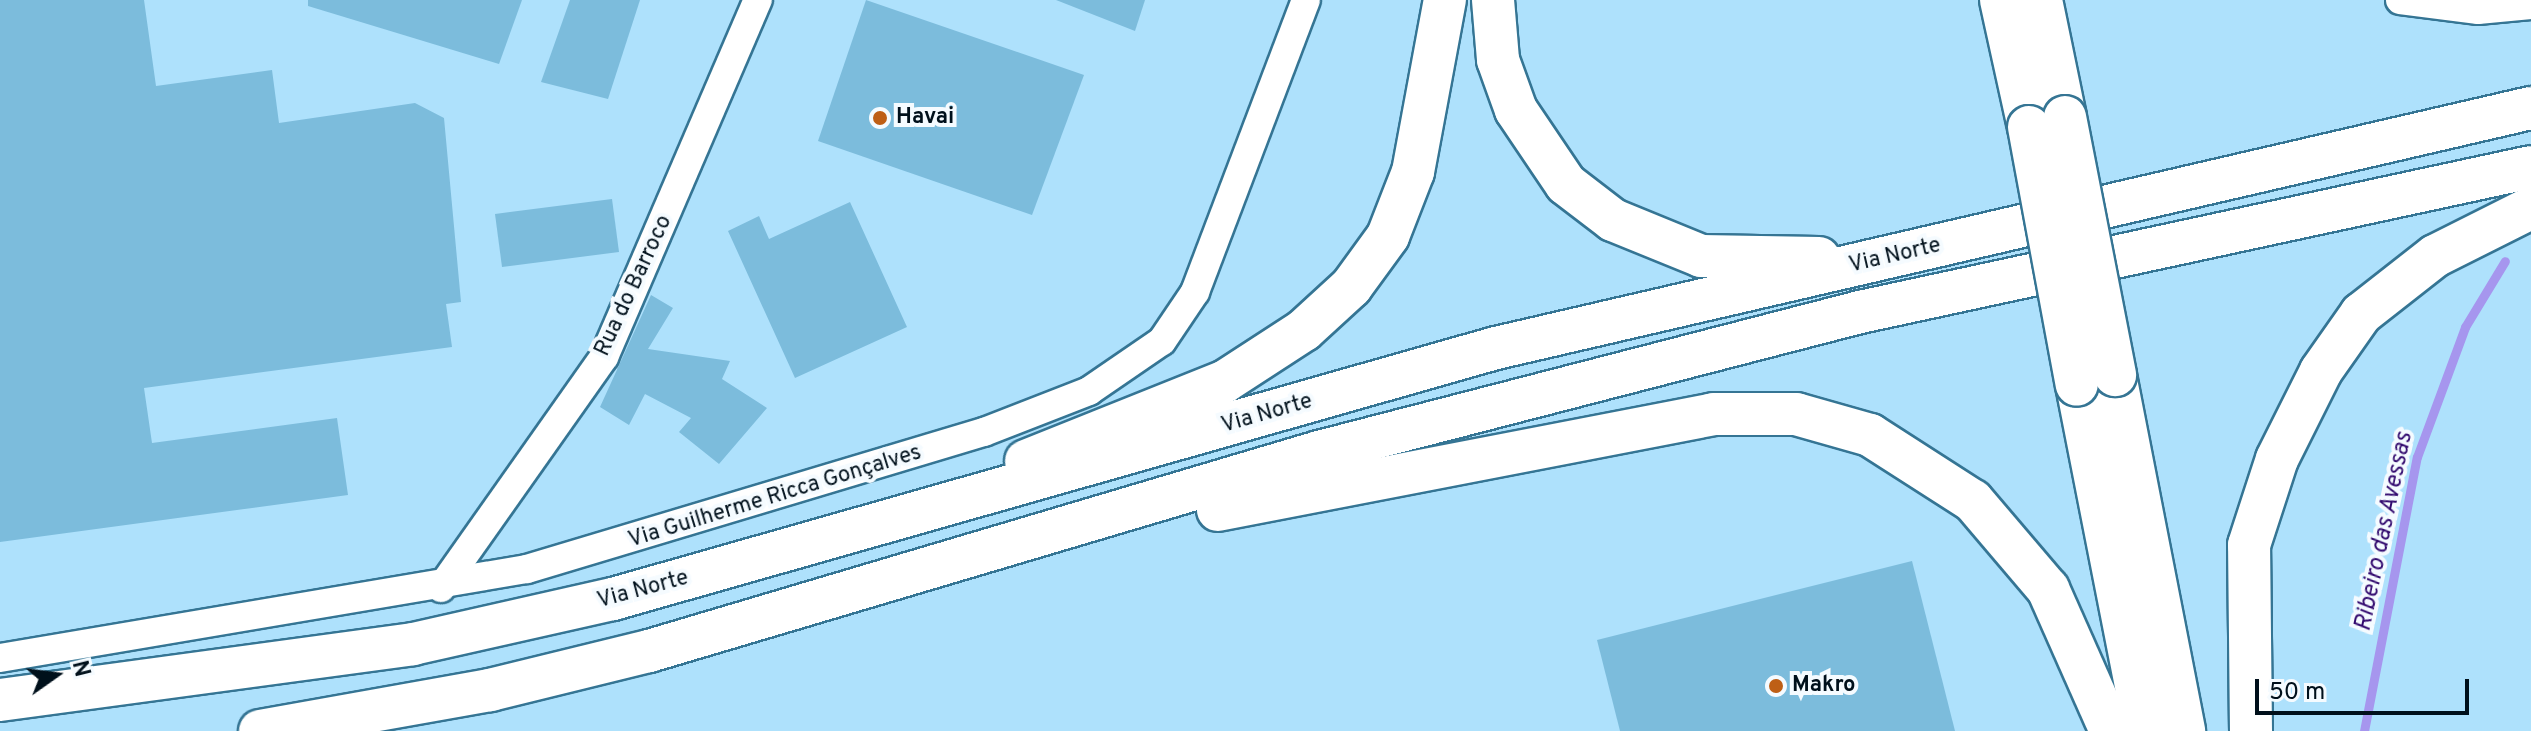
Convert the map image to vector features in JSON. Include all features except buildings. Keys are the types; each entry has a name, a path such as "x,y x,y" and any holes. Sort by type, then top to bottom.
{"highway":[{"path":"879,526 1224,382 1304,330 1351,287 1388,236 1413,172 1445,0"},
{"path":"1493,0 1498,60 1516,110 1566,184 1613,220 1701,256 1884,259"},
{"path":"2001,0 2047,122"},
{"path":"2041,0 2047,122 2096,380 2145,731"},
{"name":"Via Norte","path":"0,700 413,644 613,599 879,526 1496,348 2531,108"},
{"path":"260,731 490,690 772,614 1319,452 1860,312 2531,167"},
{"path":"2251,731 2249,545 2277,459 2321,371 2361,314 2435,256 2531,208"},
{"path":"2096,380 2184,731"},
{"path":"772,614 1282,494 1434,473 1714,414 1796,414 1870,435 1973,501 2048,589 2111,731"}],"street":[{"name":"Rua do Barroco","path":"441,588 604,357 758,0"},
{"name":"Via Guilherme Ricca Gonçalves","path":"0,658 441,588 617,545 984,432 1128,371 1162,341 1195,292 1306,0"},
{"path":"2400,0 2478,10 2531,5"}],"waterway":[{"name":"Ribeiro das Avessas","path":"2364,731 2417,457 2465,327 2505,261"}],"place":[{"name":"Havai","path":"880,118"},
{"name":"Makro","path":"1776,686"}]}
